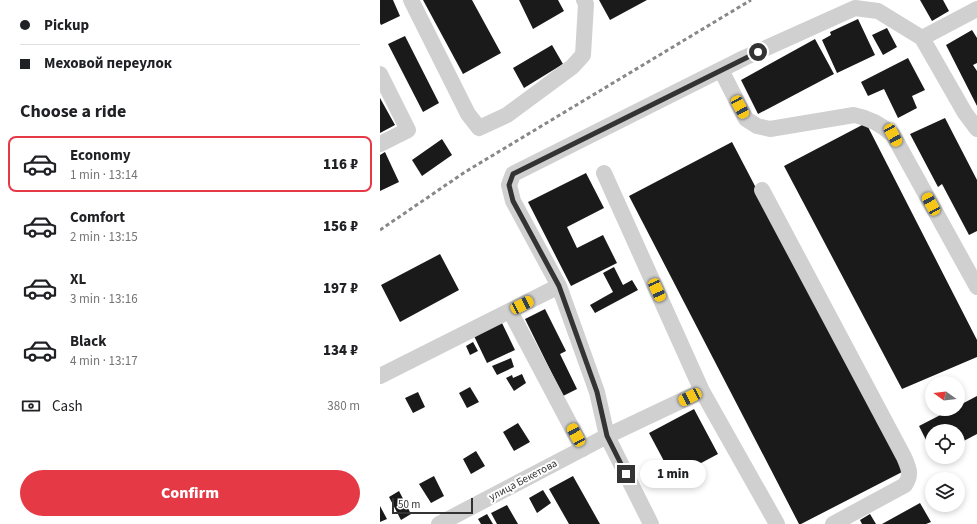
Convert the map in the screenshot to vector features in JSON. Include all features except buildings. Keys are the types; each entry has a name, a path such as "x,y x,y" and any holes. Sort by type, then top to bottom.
{"street":[{"path":"411,0 468,114 479,128 507,115 572,67 583,55 586,4 584,0"},
{"path":"651,524 607,436 597,392 559,286 513,201 509,185 513,174 720,70 855,8 878,10 922,38 965,113 977,129"},
{"path":"922,38 977,10"},
{"path":"720,70 746,119 756,126 770,129 854,115 866,118 882,125 893,135 977,287"},
{"path":"380,74 408,130 380,144"},
{"path":"604,173 702,391 777,524"},
{"path":"762,190 909,469 909,478 905,485 833,524"},
{"path":"380,376 559,286"},
{"path":"510,311 583,448"},
{"name":"улица Бекетова","path":"439,524 583,448 702,391"}],"railway":[{"path":"380,230 465,172 751,0"}],"route":[{"path":"626,474 607,436 597,392 559,286 513,201 509,185 513,174 758,52"}]}
